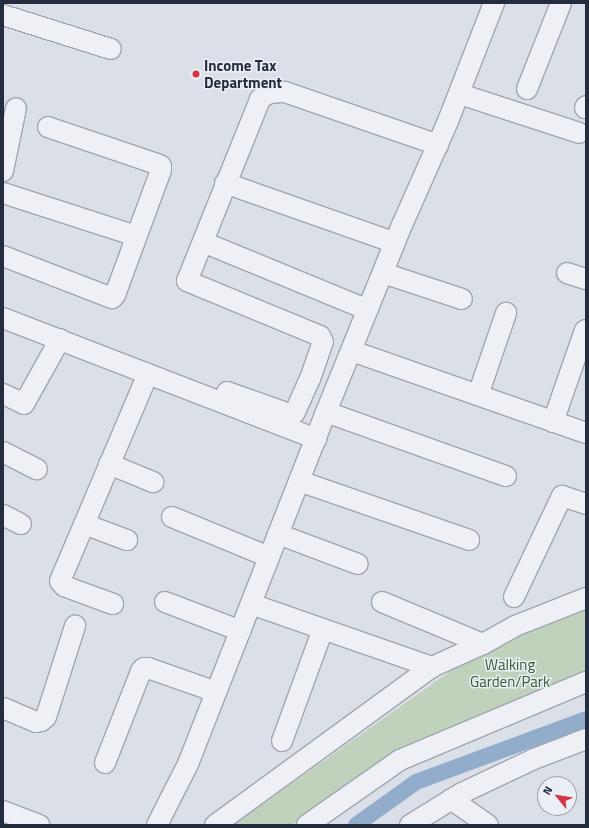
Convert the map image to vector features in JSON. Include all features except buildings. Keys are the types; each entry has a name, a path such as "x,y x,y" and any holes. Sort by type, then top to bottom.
{"street":[{"path":"157,825 188,764 326,412 395,243 460,94 494,3"},
{"path":"527,89 561,3"},
{"path":"3,15 111,49"},
{"path":"227,392 292,415 295,412 310,379 323,342 320,336 188,281 225,183 260,100 269,93 286,92 438,145"},
{"path":"460,94 579,133"},
{"path":"3,171 16,108"},
{"path":"3,256 112,298 115,295 161,170 161,166 48,127"},
{"path":"225,183 395,243"},
{"path":"3,193 136,236"},
{"path":"203,242 368,310"},
{"path":"383,273 462,299"},
{"path":"567,273 586,279"},
{"path":"478,395 506,313"},
{"path":"3,318 316,439"},
{"path":"554,422 585,330"},
{"path":"3,394 21,404 24,404 28,400 60,339"},
{"path":"352,351 586,433"},
{"path":"113,604 61,584 60,581 148,374"},
{"path":"310,379 336,389"},
{"path":"326,412 506,476"},
{"path":"3,452 37,469"},
{"path":"110,464 153,482"},
{"path":"299,481 468,540"},
{"path":"514,598 562,496 586,504"},
{"path":"3,515 21,524"},
{"path":"172,517 269,557"},
{"path":"84,524 127,540"},
{"path":"278,534 358,564"},
{"path":"215,825 432,667 483,644 515,626 586,598"},
{"path":"165,602 240,630"},
{"path":"382,602 483,644"},
{"path":"251,604 432,667"},
{"path":"3,708 36,722 41,721 46,717 75,626"},
{"path":"282,741 323,629"},
{"path":"105,763 144,668 148,668 216,692"},
{"path":"307,825 376,775 400,760 586,682"},
{"path":"410,825 451,799 534,759 586,739"},
{"path":"451,799 488,825"},
{"path":"3,811 39,825"}],"green space":[{"name":"Walking Garden/Park","path":"586,610 586,677 372,768 292,825 230,825 246,816 490,643"}],"waterway":[{"path":"356,825 416,782 586,719"}],"place":[{"name":"Income Tax Department","path":"196,74"}]}
